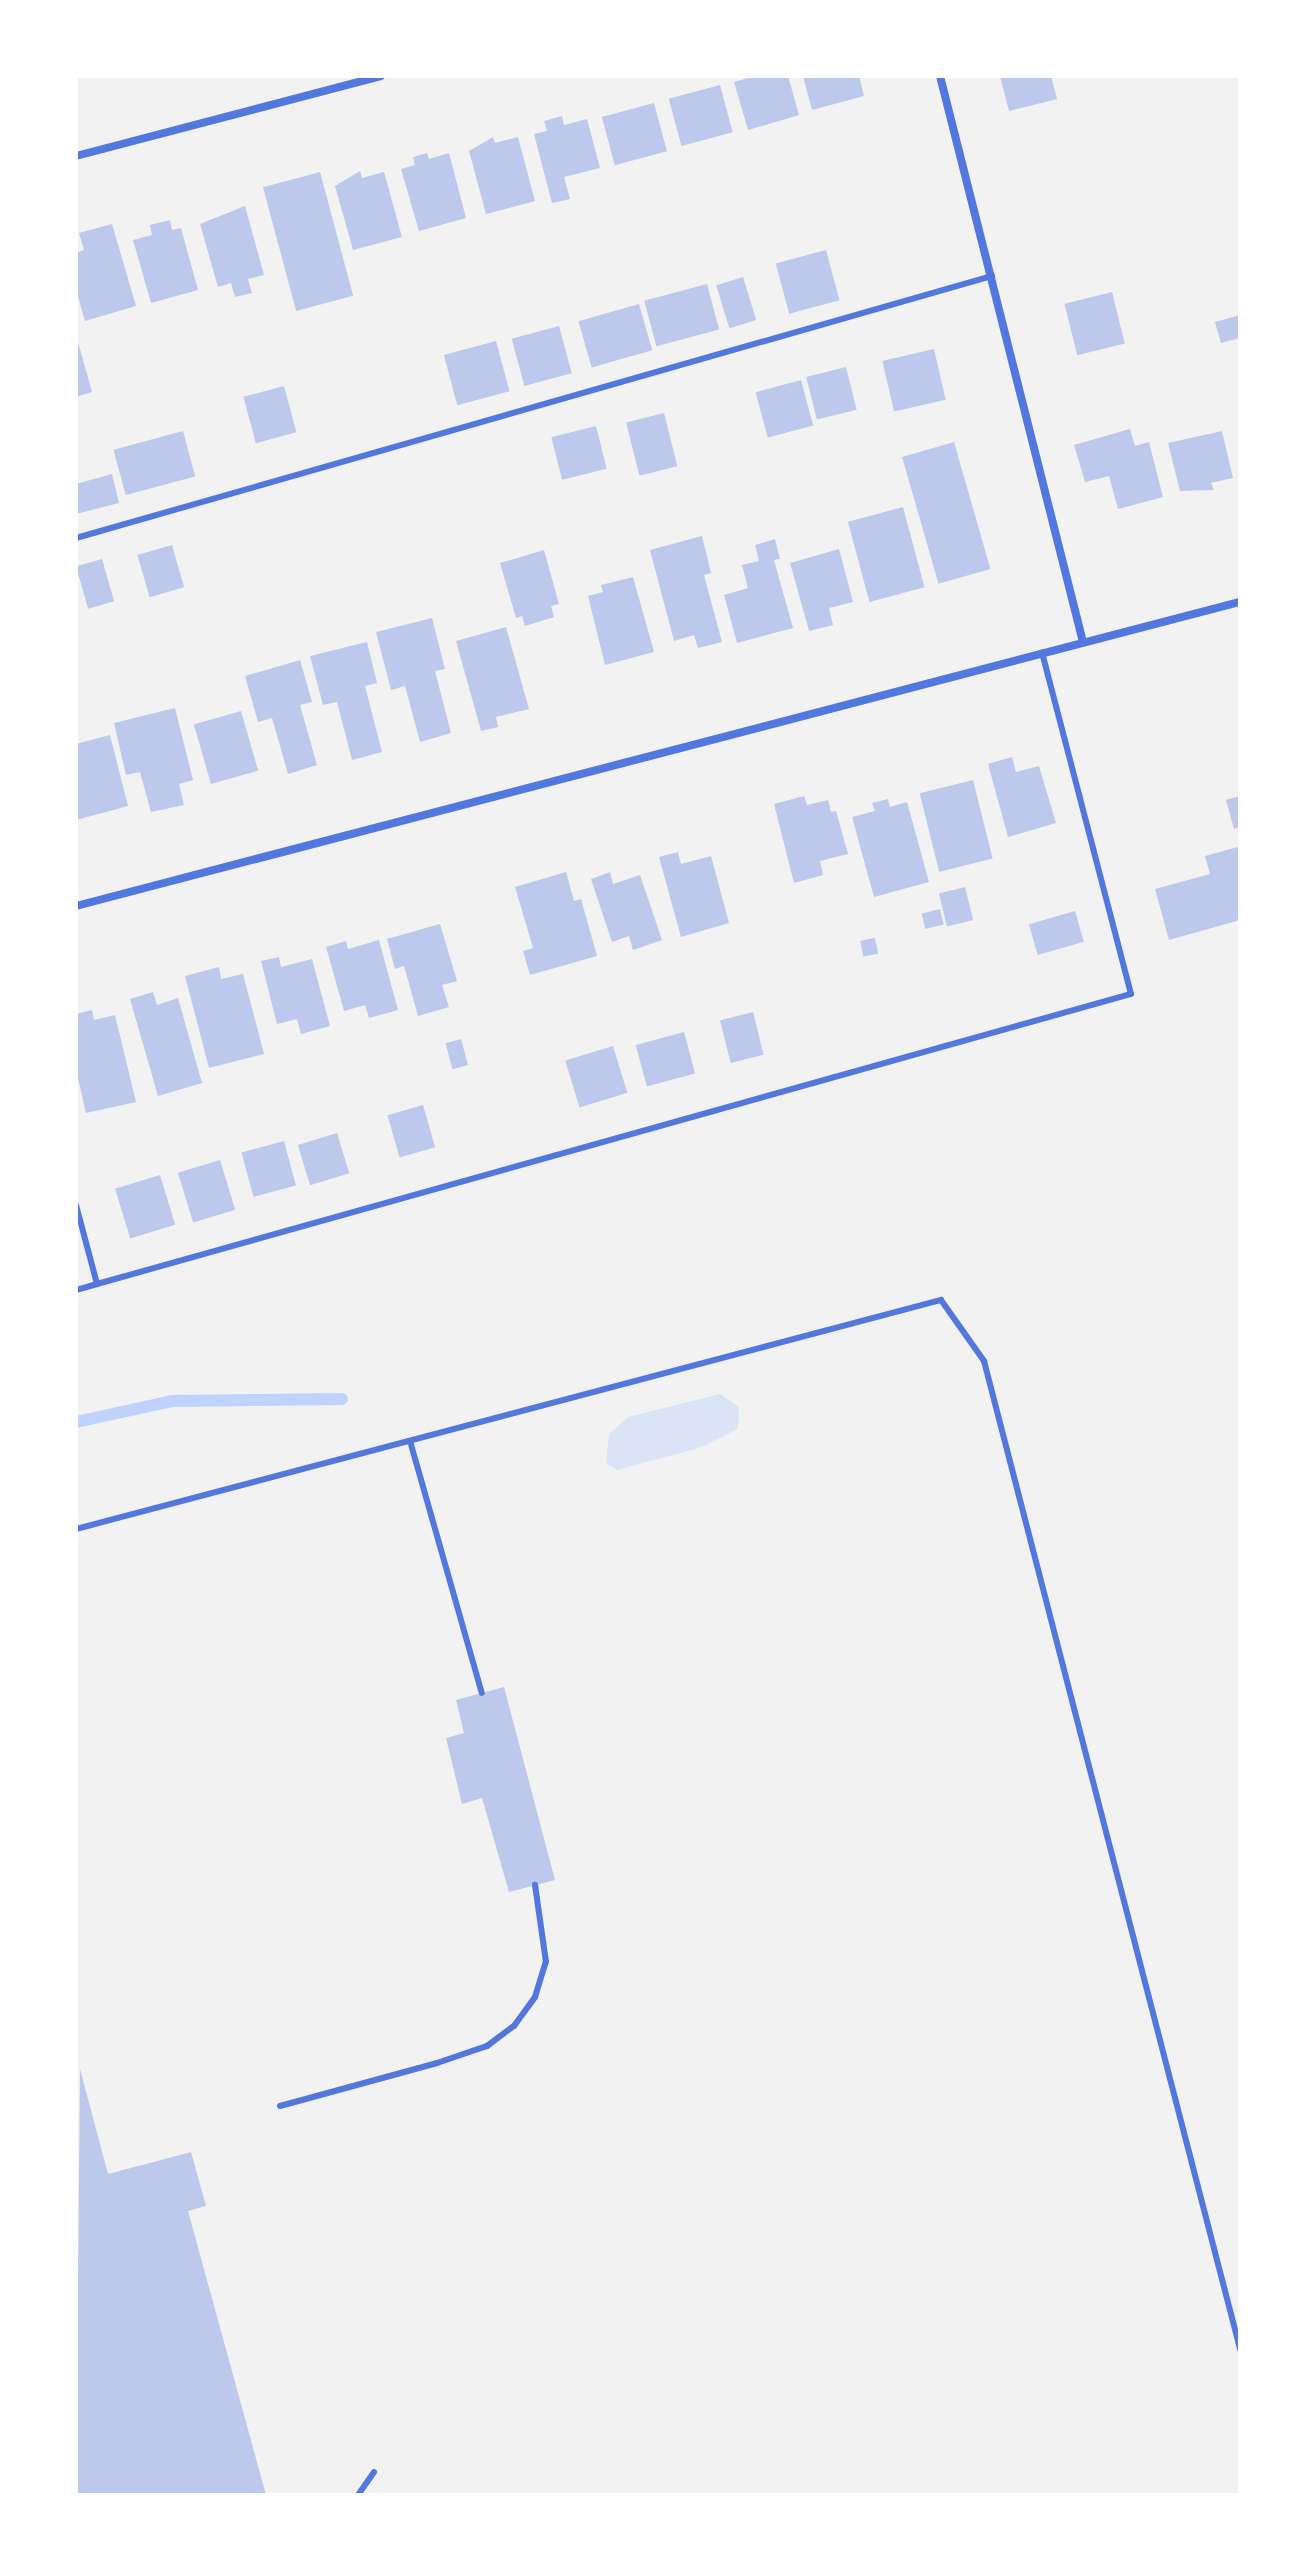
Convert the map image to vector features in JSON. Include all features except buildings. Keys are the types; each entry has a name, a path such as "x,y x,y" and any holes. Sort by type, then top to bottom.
{"street":[{"path":"76,156 381,76"},
{"path":"940,76 1083,642"},
{"path":"76,906 1240,602"}],"lane":[{"path":"76,538 992,276"},
{"path":"76,1290 1131,994 1042,652"},
{"path":"76,1205 97,1284"},
{"path":"76,1529 941,1300 984,1361 1240,2349"},
{"path":"410,1441 482,1693"},
{"path":"280,2106 450,2059 487,2046 514,2026 535,1997 546,1962 535,1885"},
{"path":"358,2495 374,2472"}],"shaded area":[{"path":"720,1394 739,1407 738,1429 699,1448 617,1470 606,1463 609,1434 628,1417"}],"waterway":[{"path":"76,1422 172,1401 342,1399"}]}
